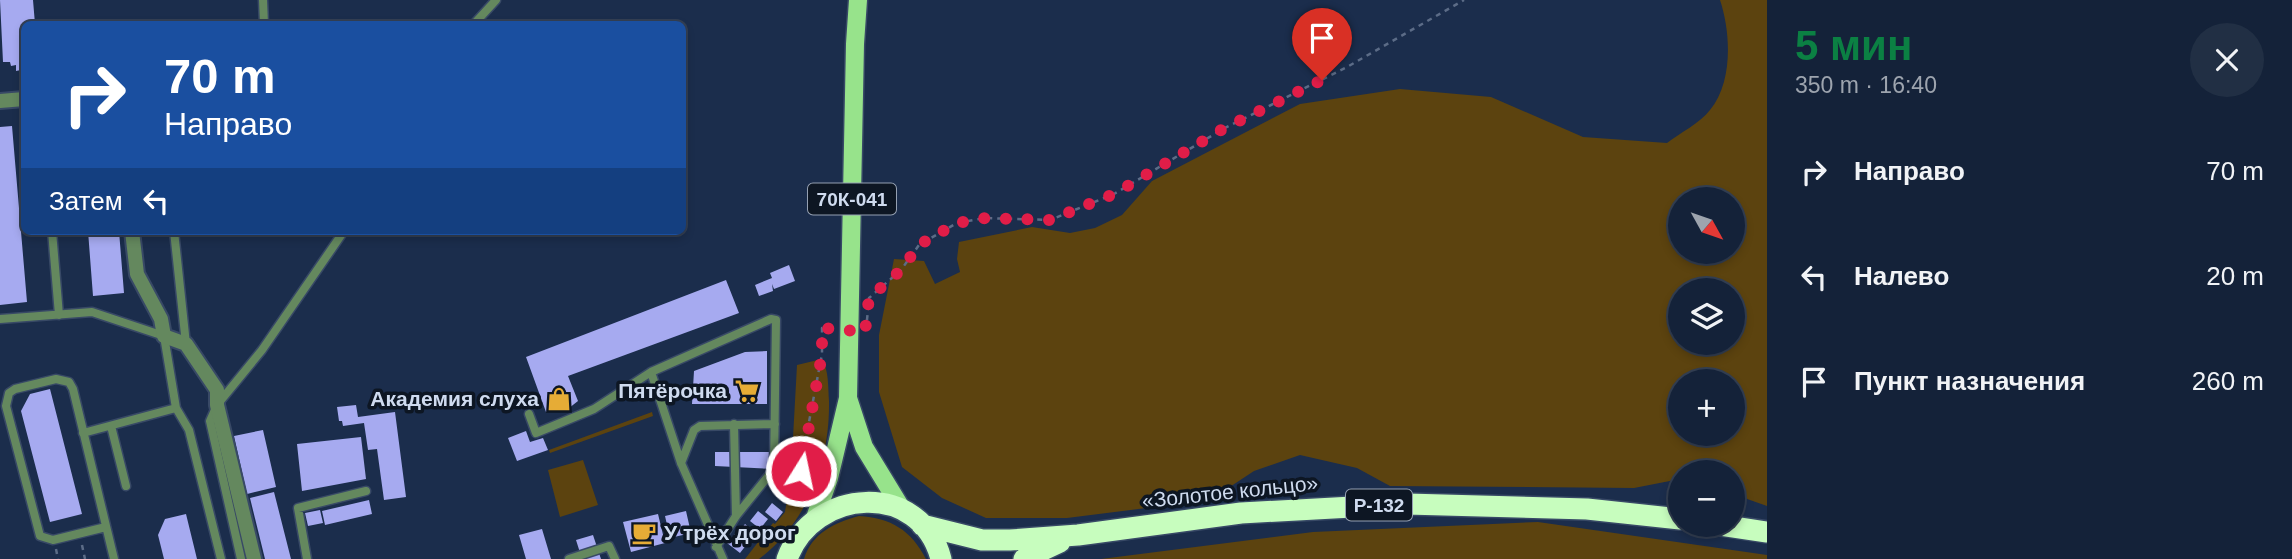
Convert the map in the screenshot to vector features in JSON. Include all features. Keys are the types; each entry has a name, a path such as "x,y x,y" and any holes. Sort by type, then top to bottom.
{"highway":[{"name":"«Золотое кольцо»","path":"786,558 799,536 815,518 837,506 860,501 904,511 922,525 941,559"},
{"name":"«Золотое кольцо»","path":"922,525 982,540 1078,535 1241,513 1407,504 1587,509 1668,518"},
{"path":"1745,529 1767,532"},
{"name":"«Золотое кольцо»","path":"1024,559 1078,535"}],"main road":[{"name":"70К-041","path":"815,518 829,478 848,398 858,0"},
{"name":"70К-041","path":"848,398 864,447 904,511"}],"street":[{"path":"0,101 21,99"},
{"path":"132,235 137,274 161,319 164,336 186,344 218,390 217,405 254,559"}],"lane":[{"path":"263,0 264,21"},
{"path":"477,21 496,0"},
{"path":"52,235 59,314"},
{"path":"174,235 186,344"},
{"path":"241,559 209,428 217,405 262,350 341,235"},
{"path":"0,320 92,312 164,336 176,408 189,430 221,559"},
{"path":"529,414 537,433 594,409 651,372 775,320 779,326 774,469 736,516 716,547"},
{"path":"651,372 681,463 723,559"},
{"path":"106,527 47,540 36,530 5,393 63,379 72,389 114,559"},
{"path":"83,433 176,408"},
{"path":"734,424 736,516"},
{"path":"681,463 696,427 775,424"},
{"path":"111,426 126,486"},
{"path":"307,559 296,509 366,491"},
{"path":"569,559 610,547 615,559"}],"path":[{"path":"796,490 822,354 822,328 865,332 869,298 901,270 919,245 957,223 985,218 1050,220 1114,194 1223,129 1347,67 1464,0"},
{"path":"79,534 85,559"}],"shaded area":[{"path":"1720,0 1767,0 1767,506 1745,498 1745,460 1668,460 1668,481 1634,488 1390,486 1357,468 1300,455 1254,471 1210,500 1067,518 986,518 942,498 902,467 879,392 879,335 894,259 924,261 935,284 960,272 957,259 959,242 1032,227 1070,233 1095,228 1122,215 1152,181 1300,104 1400,89 1491,97 1583,137 1667,143 1701,119 1717,99 1723,86 1728,57 1726,27"},
{"path":"822,359 828,379 828,423 820,468 813,489 791,527 776,544 759,559 745,559 785,512 791,474 797,365"},
{"path":"652,412 653,416 550,453 549,450"},
{"path":"583,460 598,505 560,517 548,470"},
{"path":"859,516 881,519 899,527 914,540 926,559 804,559 812,542 825,530"},
{"path":"1538,522 1767,555 1767,559 1101,559 1313,532"}],"building":[{"path":"0,0 33,0 35,21 21,21 21,70 16,71 16,65 3,62"},
{"path":"12,126 27,302 0,305 0,127"},
{"path":"88,235 119,235 124,293 93,296"},
{"path":"789,265 795,281 774,289 772,284 773,291 759,296 755,285 772,278 770,273"},
{"path":"726,280 739,313 568,376 578,401 564,412 546,412 526,357"},
{"path":"767,351 767,404 692,404 694,371 745,352"},
{"path":"50,389 82,514 50,522 21,411 30,394"},
{"path":"356,405 358,417 395,412 406,497 384,500 377,449 368,450 364,423 343,426 342,421 339,421 337,407"},
{"path":"263,430 276,487 247,494 234,436"},
{"path":"526,431 530,442 543,438 548,450 517,461 508,438"},
{"path":"361,437 366,479 302,491 297,444"},
{"path":"715,452 787,452 787,466 774,469 715,466"},
{"path":"274,492 291,559 265,559 250,498"},
{"path":"369,500 372,514 325,525 322,511"},
{"path":"772,503 783,512 776,521 765,512"},
{"path":"320,510 323,523 308,526 305,513"},
{"path":"686,511 691,533 670,538 665,516"},
{"path":"758,511 768,519 760,529 750,521"},
{"path":"186,514 197,559 164,559 158,535 165,519"},
{"name":"У трёх дорог","path":"658,514 665,543 631,552 623,522"},
{"path":"745,524 756,533 749,541 738,533"},
{"path":"542,529 551,559 526,559 519,535"},
{"path":"735,534 747,544 740,553 727,543"},
{"path":"593,535 601,559 582,559 576,540"}],"place":[{"name":"Пятёрочка","path":"747,391"},
{"name":"Академия слуха","path":"559,399"},
{"name":"У трёх дорог","path":"644,533"}],"route":[{"path":"801,471 822,354 822,328 865,332 869,298 901,270 919,245 957,223 985,218 1050,220 1114,194 1223,129 1322,80"}]}
